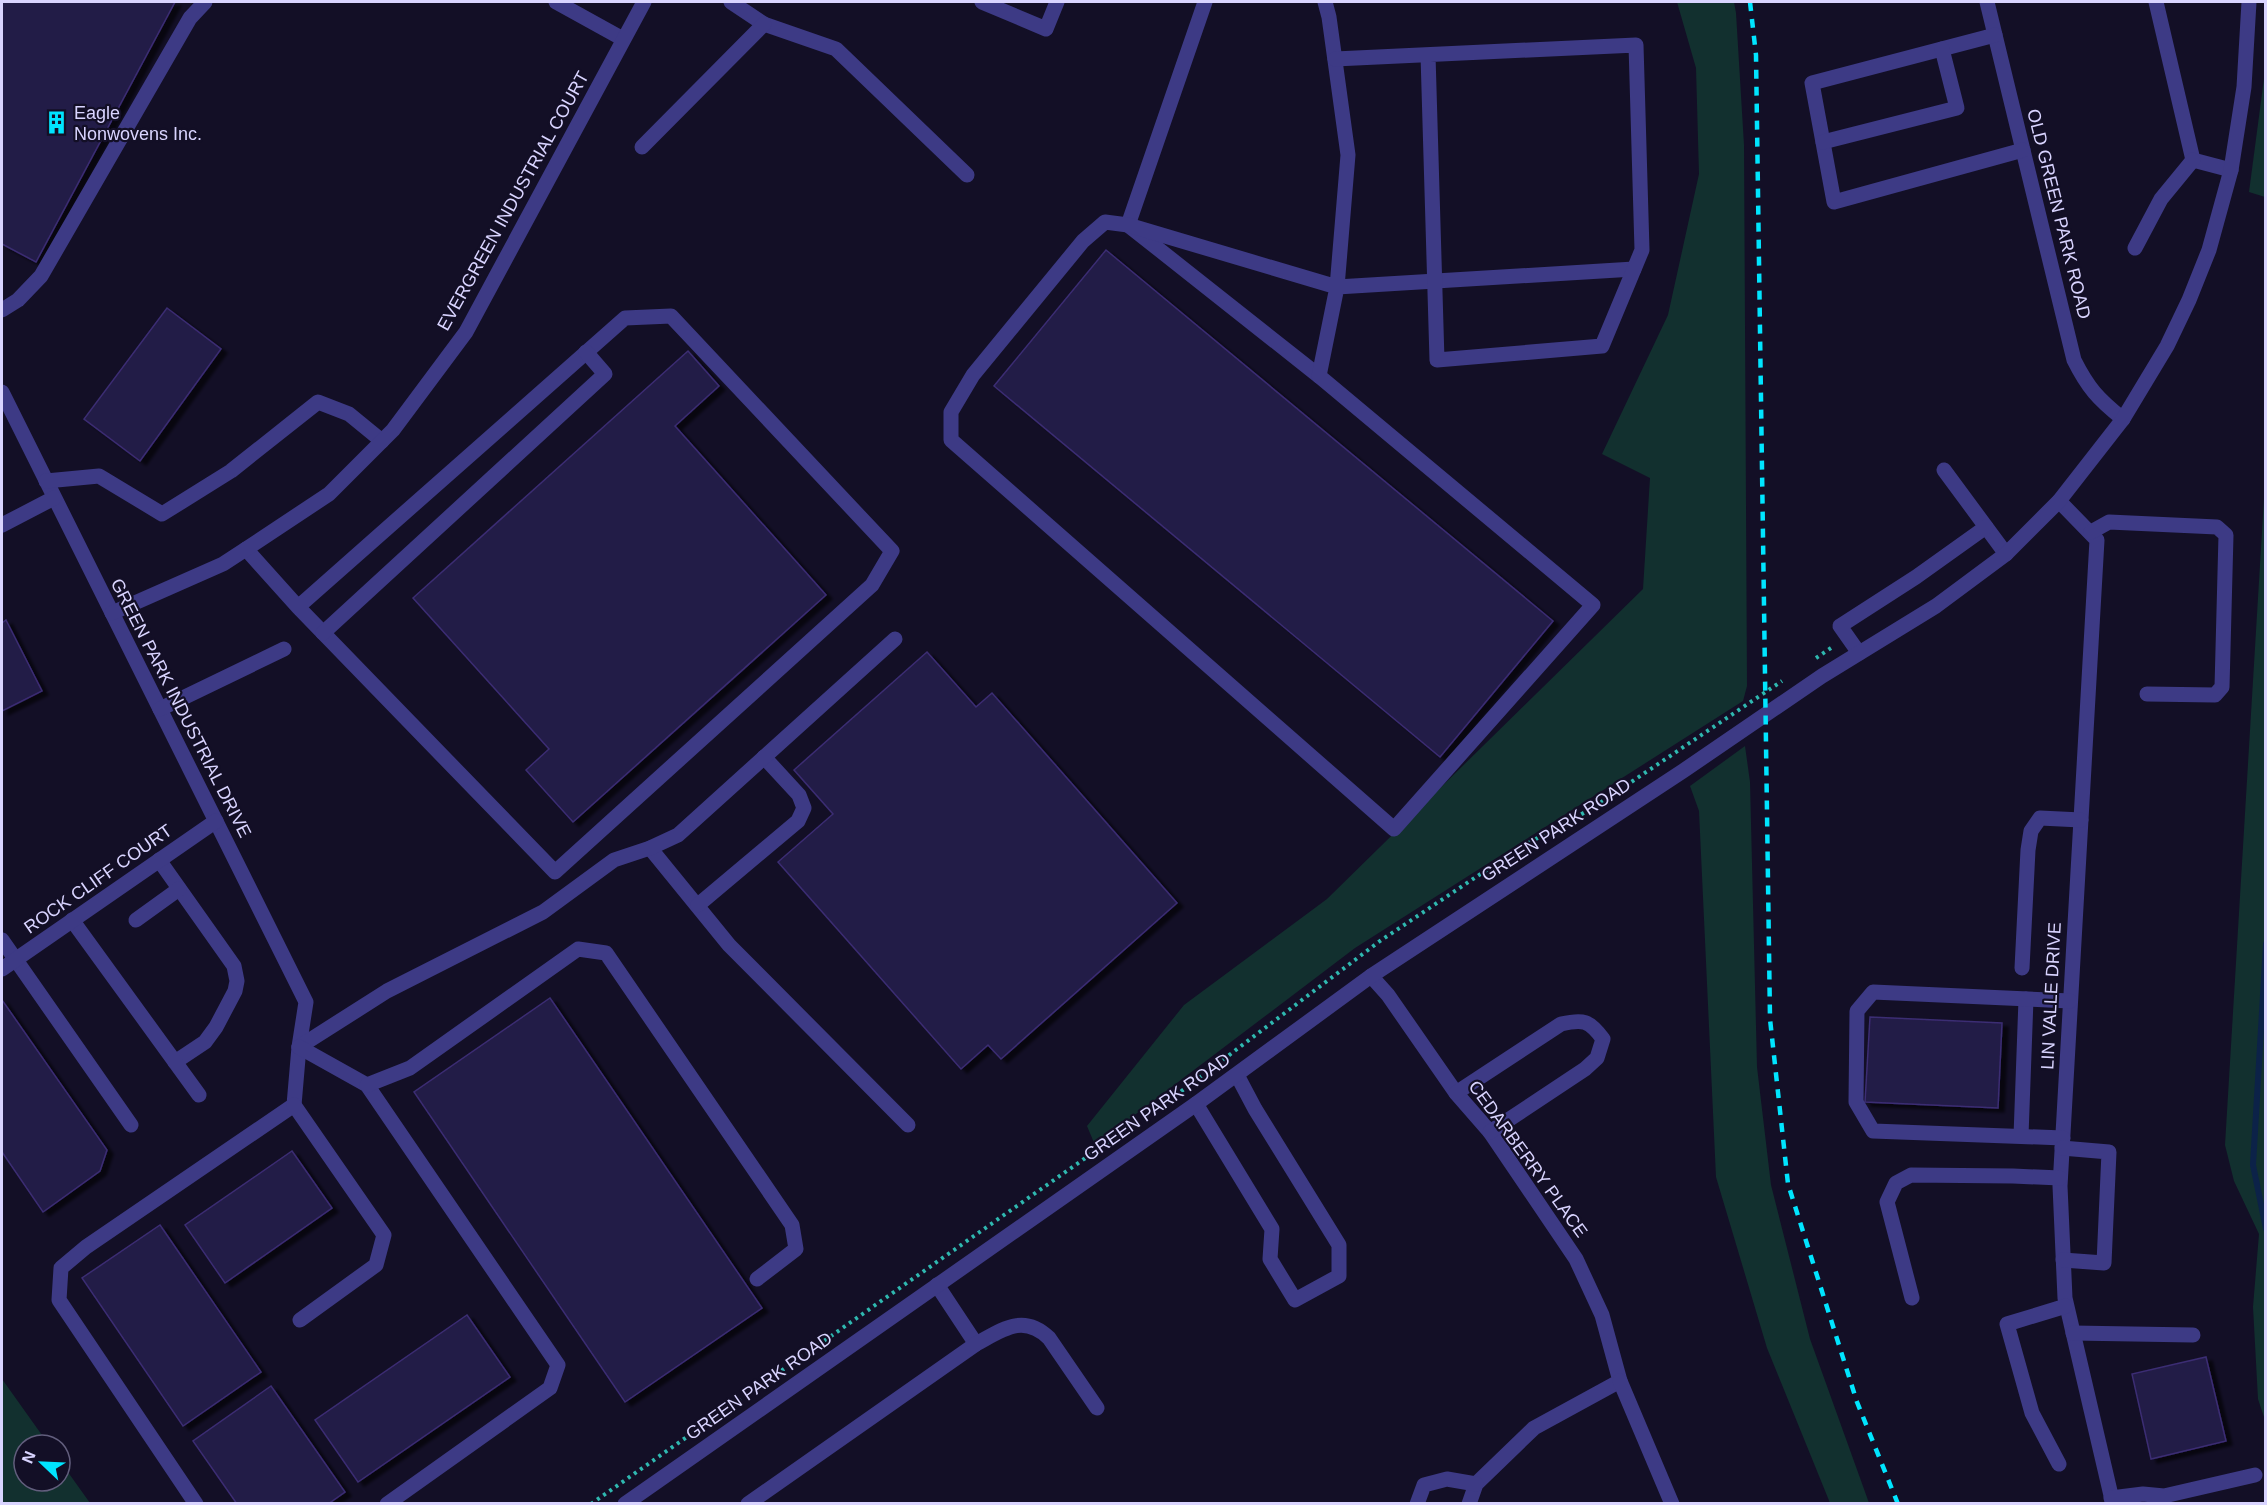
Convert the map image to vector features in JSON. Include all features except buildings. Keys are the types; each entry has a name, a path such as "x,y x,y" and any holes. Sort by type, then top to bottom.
{"street":[{"path":"2,310 18,300 41,276 190,18 205,2"},
{"path":"556,2 623,39"},
{"name":"EVERGREEN INDUSTRIAL COURT","path":"112,613 222,564 246,549 329,494 393,430 466,332 644,2"},
{"path":"731,2 764,24 836,49 967,175"},
{"path":"982,2 1046,29 1057,2"},
{"path":"1128,225 1205,2"},
{"path":"1319,376 1337,287 1348,155 1325,2"},
{"name":"OLD GREEN PARK ROAD","path":"1987,2 2074,360 2098,400 2123,419"},
{"path":"2156,2 2193,160"},
{"name":"GREEN PARK ROAD","path":"625,1503 1196,1104 1371,976 1859,653 1936,606 2006,554 2059,501 2123,419 2167,346 2189,300 2215,231 2231,170 2244,87 2249,2"},
{"path":"642,147 764,24"},
{"path":"1995,35 1812,83 1834,201 2023,150"},
{"path":"1335,59 1636,45 1642,250 1602,346 1437,360 1428,55"},
{"path":"1823,142 1958,108 1942,48"},
{"path":"2193,160 2231,170"},
{"path":"2135,248 2161,199 2193,160"},
{"path":"1128,225 1319,376 1593,605 1394,829 951,440 951,412 973,375 1083,241 1106,222 1128,225 1337,287 1634,269"},
{"path":"246,549 298,607 555,872 872,585 892,551 671,316 625,318 298,607"},
{"path":"323,633 605,374 586,352"},
{"name":"GREEN PARK INDUSTRIAL DRIVE","path":"2,392 306,1002 294,1105"},
{"path":"46,481 99,476 162,514 231,471 318,402 349,414 382,441"},
{"path":"1944,470 2006,554"},
{"path":"2,525 54,498"},
{"path":"2059,501 2091,532 2109,522 2217,526 2226,535 2222,687 2215,695 2147,694"},
{"path":"1859,653 1840,626 1916,577 1986,527"},
{"name":"LIN VALLE DRIVE","path":"2091,532 2097,540 2060,1178 2066,1306 2112,1501"},
{"path":"387,1503 550,1388 558,1365 367,1085 299,1047 387,991 543,912 614,860 650,848 678,835 895,639"},
{"path":"160,709 284,649"},
{"path":"698,905 798,822 804,808 799,795 764,757"},
{"path":"2022,968 2031,831 2040,818 2081,820"},
{"name":"ROCK CLIFF COURT","path":"2,969 216,821"},
{"path":"650,848 729,945 908,1125"},
{"path":"159,860 234,966 237,981 236,991 209,1038 175,1062"},
{"path":"136,920 179,889"},
{"path":"72,920 199,1095"},
{"path":"2,940 131,1125"},
{"path":"367,1085 410,1068 578,949 606,953 792,1225 796,1250 757,1279"},
{"name":"CEDARBERRY PLACE","path":"1371,976 1388,995 1456,1093 1490,1132 1576,1259 1602,1315 1620,1381 1672,1503"},
{"path":"2063,1260 2104,1263 2109,1152 2022,1136 1873,1131 1856,1102 1857,1011 1873,992 2070,1001"},
{"path":"2022,1136 2026,999"},
{"path":"1456,1093 1561,1024 1579,1020 1593,1026 1603,1039 1597,1058 1586,1069 1490,1132"},
{"path":"1196,1104 1272,1229 1270,1259 1295,1300 1339,1275 1339,1245 1255,1109 1237,1075"},
{"path":"196,1503 59,1300 61,1268 87,1247 294,1105 384,1235 376,1265 300,1320"},
{"path":"1912,1298 1887,1203 1896,1183 1911,1175 2060,1178"},
{"path":"937,1285 976,1344"},
{"path":"2060,1464 2032,1413 2007,1324 2066,1306"},
{"path":"748,1503 976,1344 1005,1328 1027,1324 1040,1329 1049,1338 1097,1407"},
{"path":"2073,1333 2193,1335"},
{"path":"1469,1503 1476,1484 1534,1428 1620,1381"},
{"path":"2112,1501 2143,1494 2164,1496 2255,1475"},
{"path":"1417,1503 1424,1485 1447,1479 1476,1484"}],"path":[{"path":"1806,664 1848,638"},
{"path":"1172,1098 1380,941 1521,847 1591,809 1787,678"},
{"path":"591,1503 1133,1125"}],"green space":[{"path":"1677,2 1734,2 1736,13 1744,145 1747,686 1743,701 1355,948 1095,1145 1087,1126 1184,1005 1327,899 1643,589 1650,478 1602,454 1668,315 1699,174 1696,68"},
{"path":"2265,71 2266,197 2249,192"},
{"path":"2265,482 2266,1420 2258,1399 2253,1307 2259,1234 2234,1181 2225,1145"},
{"path":"1745,746 1750,782 1757,1067 1771,1185 1810,1339 1869,1503 1830,1503 1767,1348 1716,1177 1699,811 1690,786"},
{"path":"2,1379 40,1433 12,1433 12,1493 72,1493 72,1478 90,1503 2,1503"}],"waterway":[{"path":"2266,944 2253,1165 2266,1229"}],"railway":[{"path":"1750,2 1756,55 1770,1019 1788,1184 1857,1402 1898,1504"}],"place":[{"name":"Eagle Nonwovens Inc.","path":"56,123"}]}
